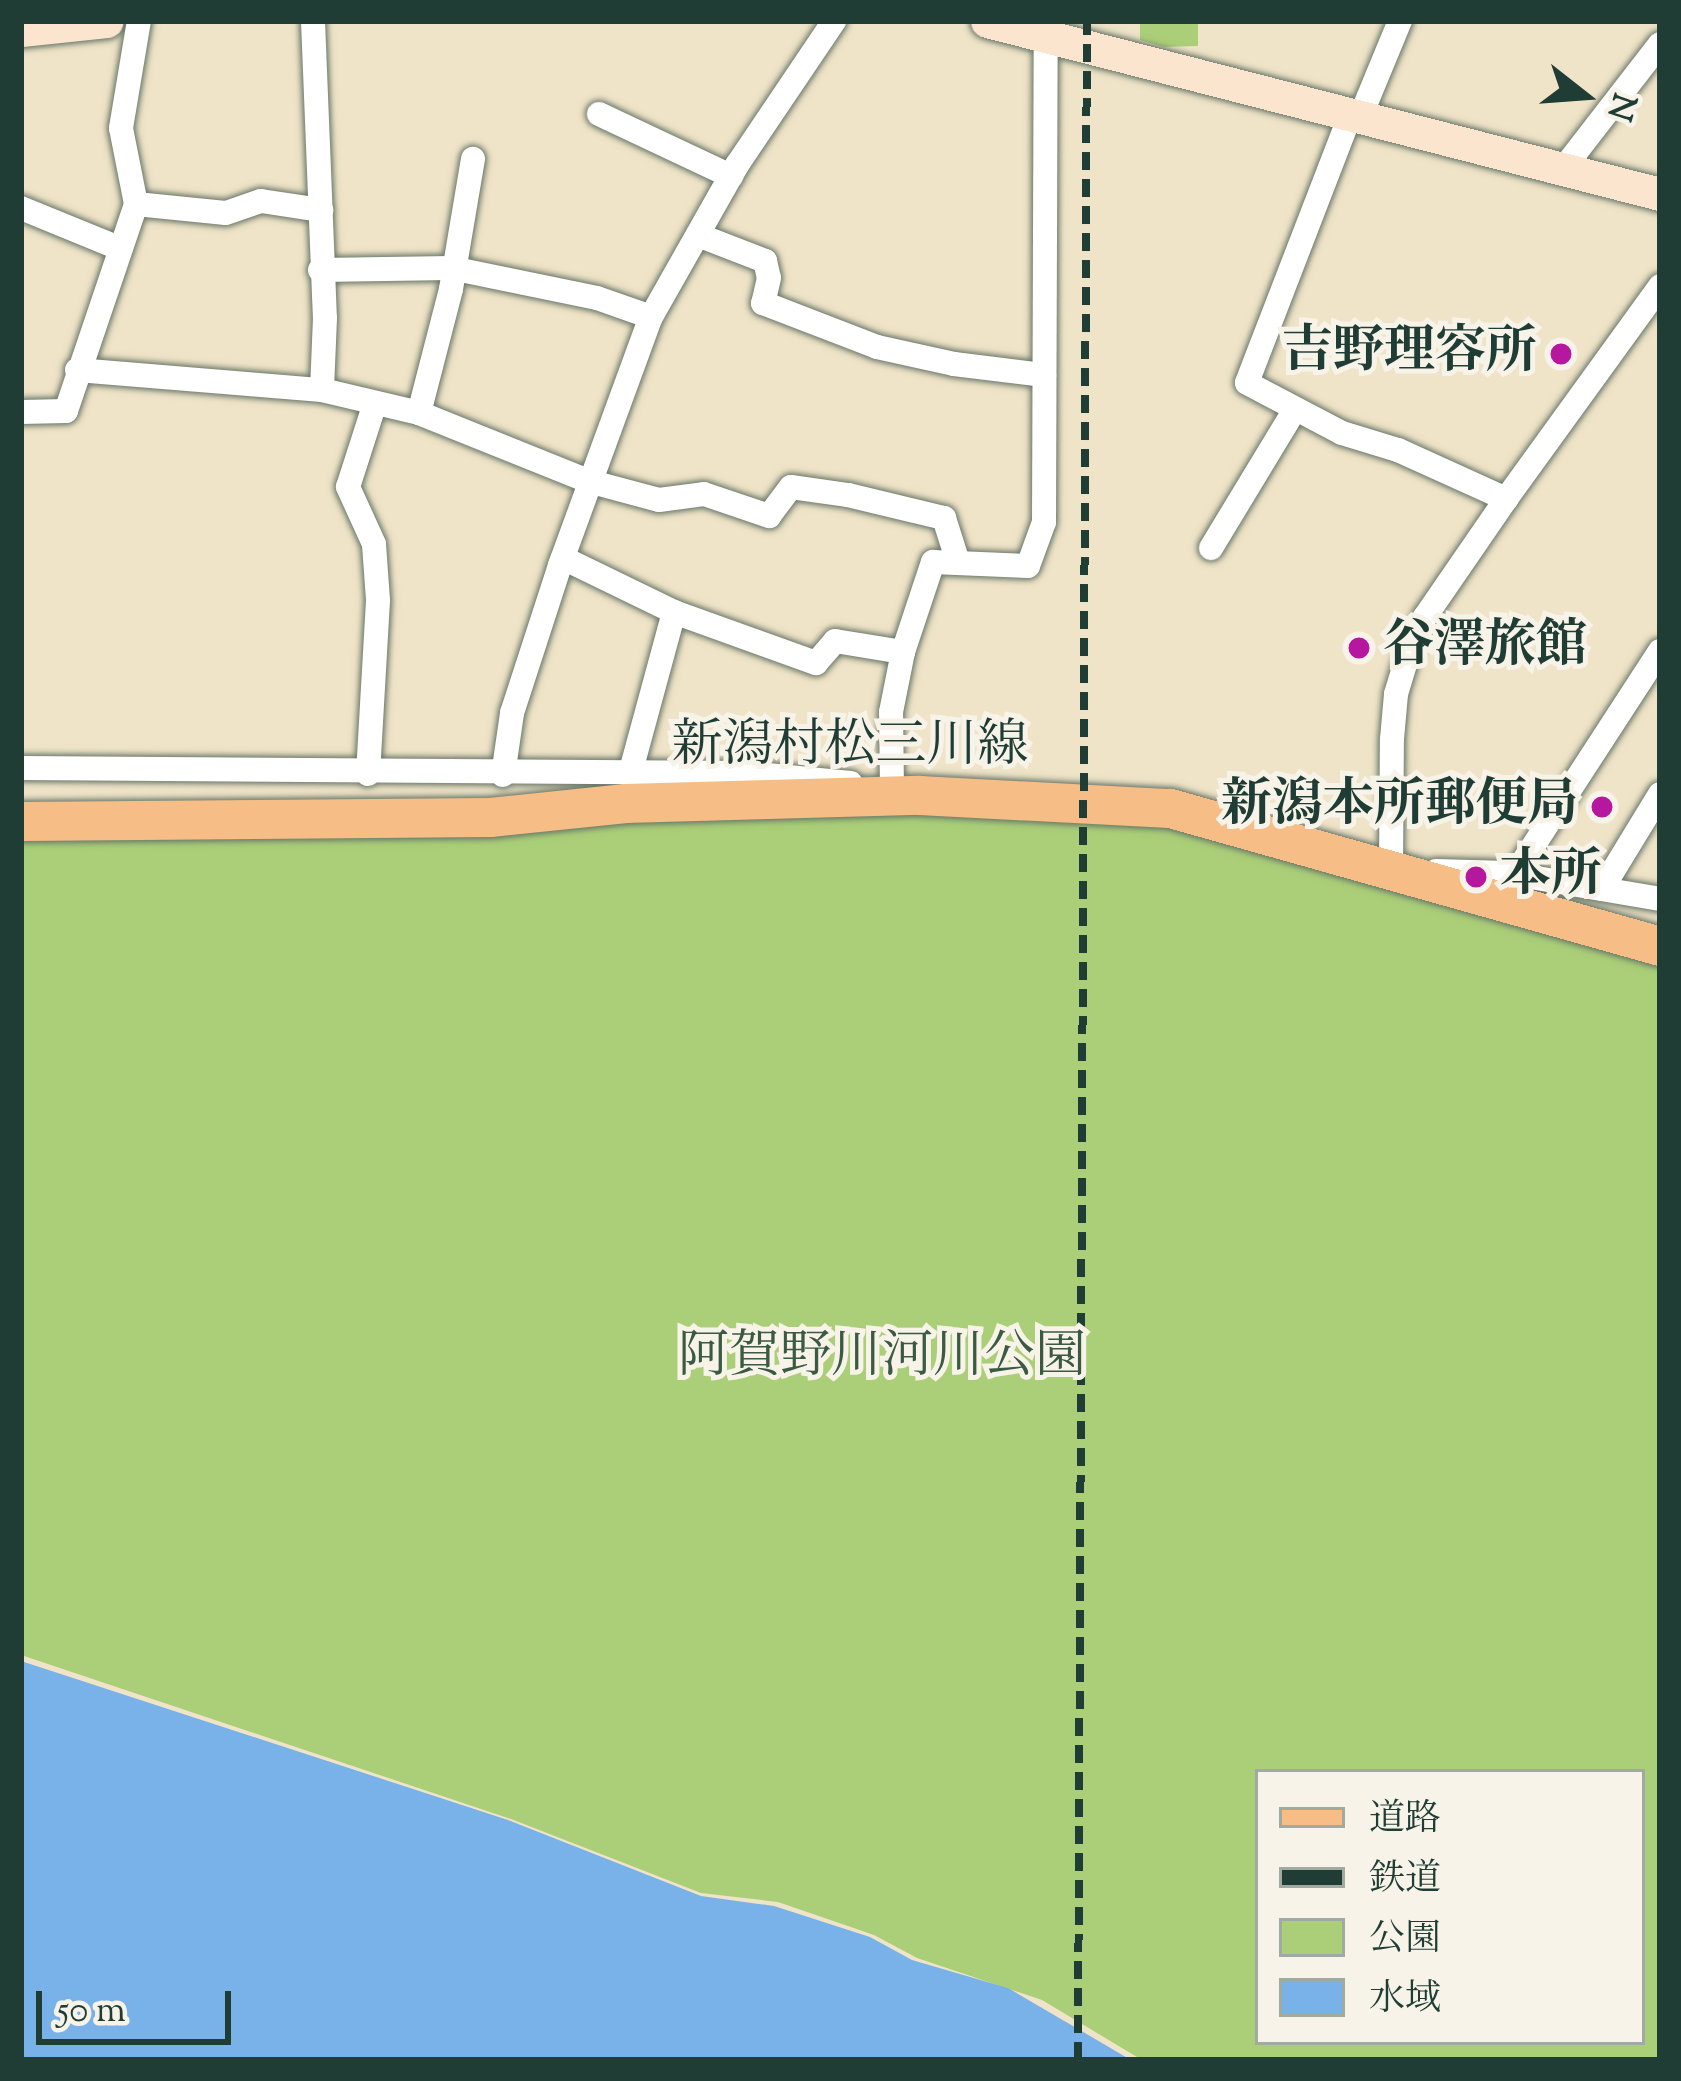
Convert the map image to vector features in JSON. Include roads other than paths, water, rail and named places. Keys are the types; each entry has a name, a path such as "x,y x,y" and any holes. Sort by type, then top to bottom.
{"main road":[{"name":"新潟村松三川線","path":"21,821 490,818 625,803 906,793 1170,808 1660,946"}],"street":[{"path":"21,30 107,21"},
{"path":"21,412 66,411 136,204 121,128 139,21"},
{"path":"313,21 325,318 322,390"},
{"path":"502,775 512,713 588,481 651,317 731,176 834,21"},
{"path":"987,21 1660,194"},
{"path":"1400,21 1356,114 1247,383 1294,411 1398,450 1506,499"},
{"path":"21,768 804,775 906,793 891,712 903,652 933,562 1028,566 1043,522 1046,36"},
{"path":"1563,169 1660,44"},
{"path":"599,114 731,176"},
{"path":"419,413 451,289 473,159"},
{"path":"136,204 226,213 261,201 321,210"},
{"path":"21,208 119,248"},
{"path":"698,235 765,260 769,278 763,303 877,347 954,364 1044,375"},
{"path":"320,270 451,268 597,298 651,317"},
{"path":"1660,286 1506,499 1425,617 1408,651 1396,694 1392,739 1391,871 1515,874 1660,899"},
{"path":"77,370 322,390 419,413 588,481 659,500 704,494 770,516 791,487 848,495 944,518 957,560"},
{"path":"368,774 378,600 374,544 348,487 375,403"},
{"path":"1211,548 1294,411"},
{"path":"563,558 674,612 816,663 835,641 903,652"},
{"path":"631,775 674,612"},
{"path":"1515,874 1660,651"},
{"path":"1602,889 1660,794"}],"water":[{"path":"21,1661 508,1820 701,1896 774,1906 870,1937 912,1960 1008,1988 1131,2060 21,2060"}],"railway":[{"path":"1078,2060 1087,21"}],"place":[{"name":"吉野理容所","path":"1561,354"},
{"name":"谷澤旅館","path":"1359,648"},
{"name":"新潟本所郵便局","path":"1602,807"},
{"name":"本所","path":"1476,877"}],"park label":[{"name":"阿賀野川河川公園","path":"882,1359"}]}
